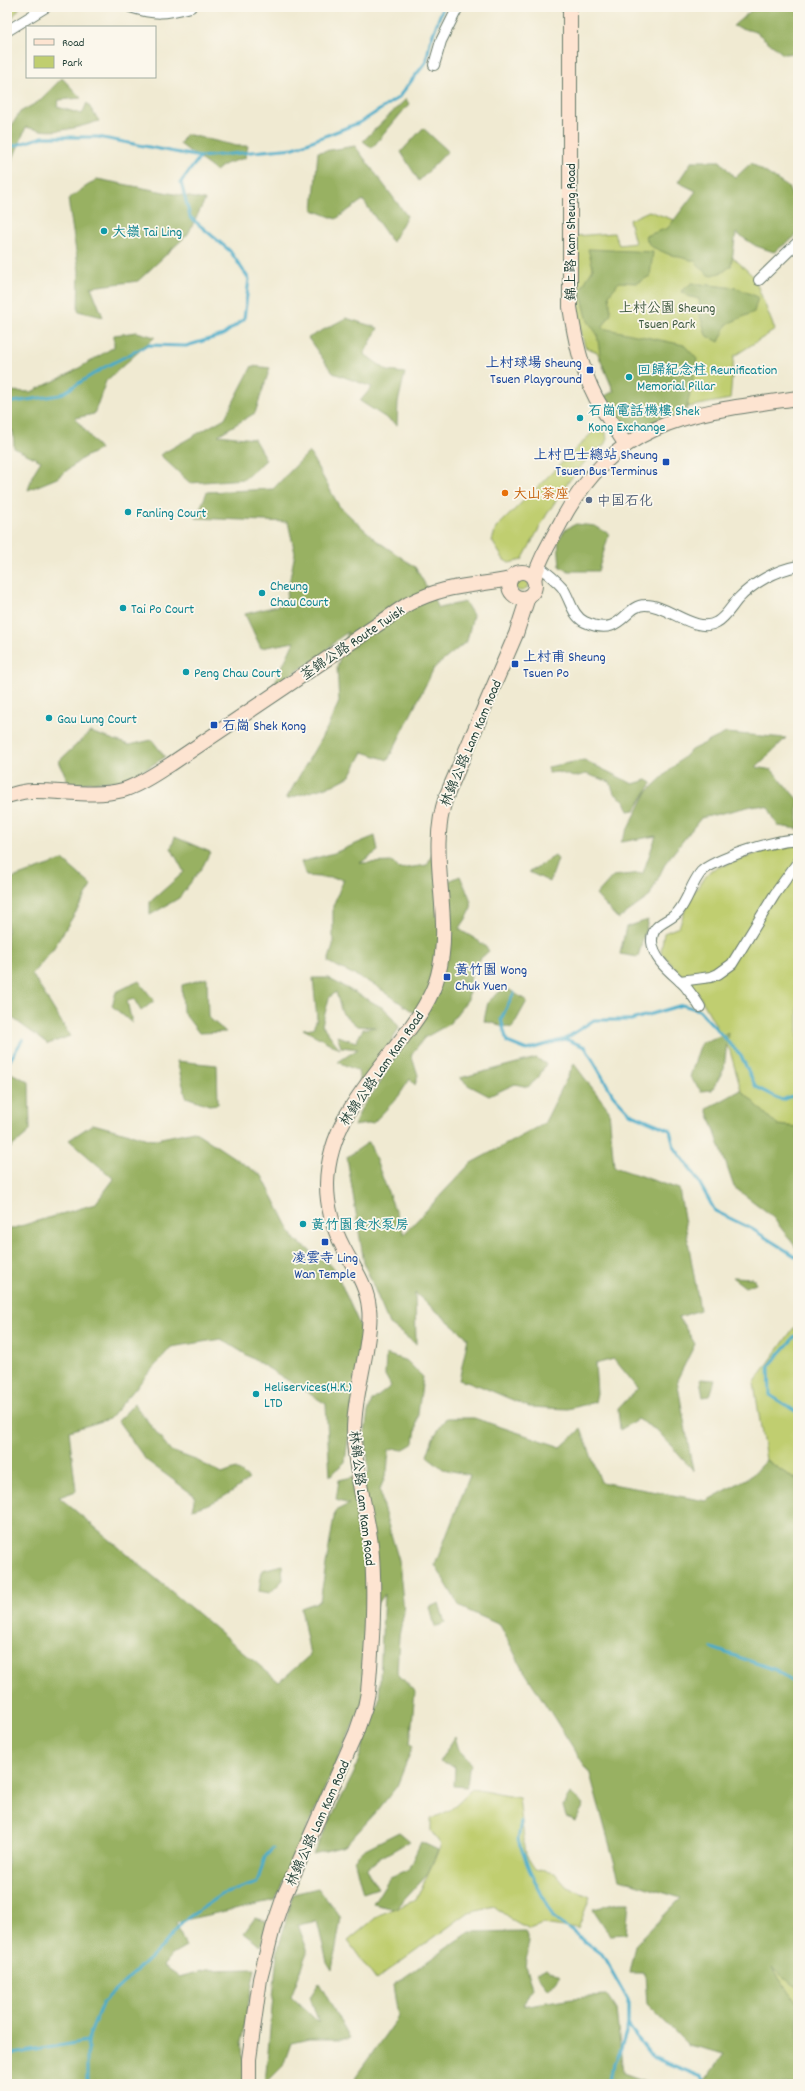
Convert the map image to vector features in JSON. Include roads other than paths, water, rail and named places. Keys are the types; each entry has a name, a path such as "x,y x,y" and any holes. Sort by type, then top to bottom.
{"main road":[{"name":"錦上路 Kam Sheung Road","path":"570,7 570,307 575,339 585,372 597,399 626,445"},
{"path":"533,573 517,573 510,583 513,596 525,598 534,590 533,573 578,491 602,463 626,445 647,432 689,417 720,409 798,398"},
{"name":"荃錦公路 Route Twisk","path":"7,796 29,791 68,792 78,795 97,794 127,788 171,764 408,604 427,594 456,586 494,582 510,583"},
{"name":"林錦公路 Lam Kam Road","path":"249,2084 249,2059 260,1980 272,1928 284,1896 356,1733 365,1706 368,1684 372,1557 355,1456 354,1431 369,1332 370,1312 364,1286 342,1245 330,1214 327,1192 329,1161 337,1132 348,1111 418,1017 435,985 442,959 444,936 438,844 440,819 446,797 516,634 525,598"}],"street":[{"path":"7,31 46,7"},
{"path":"130,7 150,13 169,13 191,7"},
{"path":"434,64 441,42 458,7"},
{"path":"759,280 798,242"},
{"path":"533,573 561,586 579,618 590,624 609,626 624,618 635,607 645,604 661,608 685,620 703,624 716,623 755,584 785,569 798,566"},
{"path":"700,1007 680,981 659,960 652,942 652,936 657,925 681,908 701,873 708,865 778,840 798,840"},
{"path":"680,981 718,974 732,964 775,894 798,862"}],"waterway":[{"path":"7,403 60,395 103,368 148,345 186,346 223,335 244,319 249,279 230,251 190,217 181,182 200,157 294,148 361,122 398,98 426,62 430,42 443,7"},
{"path":"7,148 43,137 98,137 200,157"},
{"path":"514,993 501,1019 507,1042 527,1050 565,1039 594,1020 631,1020 682,1005 699,1010 741,1056 756,1087 782,1100 798,1094"},
{"path":"7,1065 23,1039"},
{"path":"565,1039 585,1047 613,1095 630,1113 670,1130 674,1147 695,1175 715,1211 752,1229 798,1258"},
{"path":"798,1333 769,1366 770,1395 798,1413"},
{"path":"712,1648 776,1670 798,1686"},
{"path":"521,1821 518,1840 529,1869 553,1917 602,1954 628,2000 628,2025 652,2057 702,2077 705,2084"},
{"path":"87,2084 87,2041 103,2002 163,1946 182,1922 223,1894 257,1883 265,1857 273,1848"},
{"path":"606,2084 621,2049 628,2025"},
{"path":"7,2055 87,2041"}],"place":[{"name":"大嶺 Tai Ling","path":"104,231"},
{"name":"上村球場 Sheung Tsuen Playground","path":"590,370"},
{"name":"回歸紀念柱 Reunification Memorial Pillar","path":"629,377"},
{"name":"石崗電話機樓 Shek Kong Exchange","path":"580,418"},
{"name":"上村巴士總站 Sheung Tsuen Bus Terminus","path":"666,462"},
{"name":"大山荼座","path":"505,493"},
{"name":"中国石化","path":"589,500"},
{"name":"Fanling Court","path":"128,512"},
{"name":"Cheung Chau Court","path":"262,593"},
{"name":"Tai Po Court","path":"123,608"},
{"name":"上村甫 Sheung Tsuen Po","path":"515,664"},
{"name":"Peng Chau Court","path":"186,672"},
{"name":"Gau Lung Court","path":"49,718"},
{"name":"石崗 Shek Kong","path":"214,725"},
{"name":"黃竹園 Wong Chuk Yuen","path":"447,977"},
{"name":"黃竹園食水泵房","path":"303,1224"},
{"name":"凌雲寺 Ling Wan Temple","path":"325,1242"},
{"name":"Heliservices(H.K.) LTD","path":"256,1394"}],"park label":[{"name":"上村公園 Sheung Tsuen Park","path":"667,316"}]}
